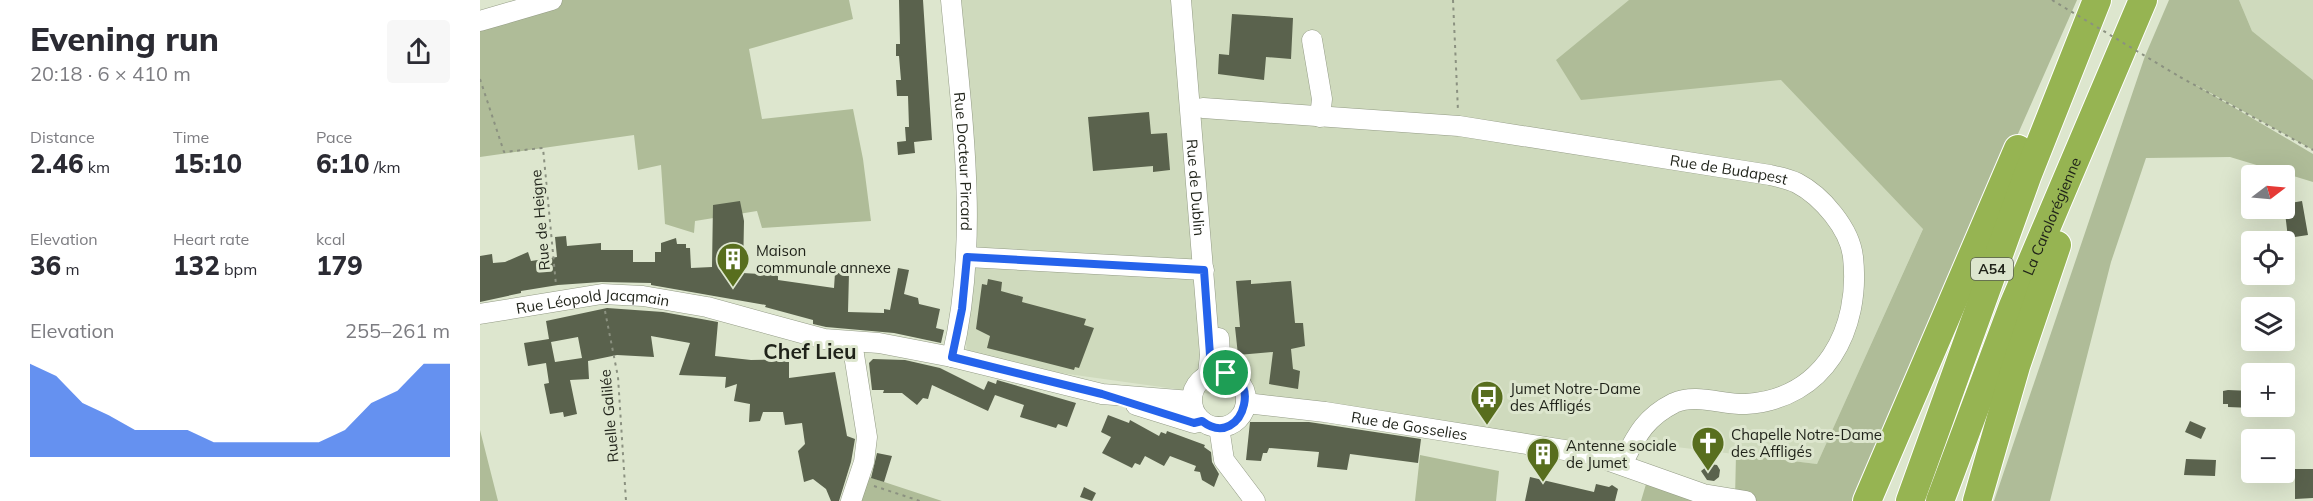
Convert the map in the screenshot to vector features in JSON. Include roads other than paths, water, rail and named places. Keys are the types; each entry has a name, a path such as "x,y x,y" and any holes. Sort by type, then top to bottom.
{"highway":[{"name":"A54","path":"1910,501 1983,294 2097,0"},
{"name":"La Carolorégienne","path":"1940,501 2013,306 2143,0"},
{"path":"1867,501 2054,65 2080,40"},
{"path":"1977,501 2019,356 2094,143 2097,105"}],"street":[{"path":"480,21 552,0"},
{"name":"Rue Docteur Pircard","path":"951,0 968,225 962,309 952,357"},
{"name":"Rue de Dublin","path":"1181,0 1210,355 1217,374"},
{"name":"Rue de Dublin","path":"1194,0 1220,355 1217,374"},
{"path":"1312,40 1322,99 1320,117"},
{"name":"Rue de Budapest","path":"1203,108 1459,126 1770,175 1797,183 1817,198 1840,223 1853,252 1856,284 1852,315 1839,345 1822,369 1803,385 1768,402 1724,404 1692,398 1674,403 1641,428 1622,464"},
{"path":"967,257 1204,270"},
{"name":"Rue Léopold Jacqmain","path":"480,314 602,294 643,296 707,307 791,332 852,342"},
{"path":"851,501 864,462 867,437 852,342 896,346 952,357 1102,394 1194,423 1210,424 1233,423 1240,416 1245,404 1244,390 1239,381 1217,374 1196,384 1191,401 1193,411 1210,424 1224,460 1255,501"},
{"path":"1102,394 1191,401"},
{"name":"Rue de Gosselies","path":"1245,404 1325,412 1590,454 1703,494 1746,501"}],"place":[{"name":"Maison communale annexe","path":"733,288"},
{"name":"Jumet Notre-Dame des Affligés","path":"1487,426"},
{"name":"Chapelle Notre-Dame des Affligés","path":"1708,472"},
{"name":"Antenne sociale de Jumet","path":"1543,483"}],"district":[{"name":"Chef Lieu","path":"810,351"}]}
